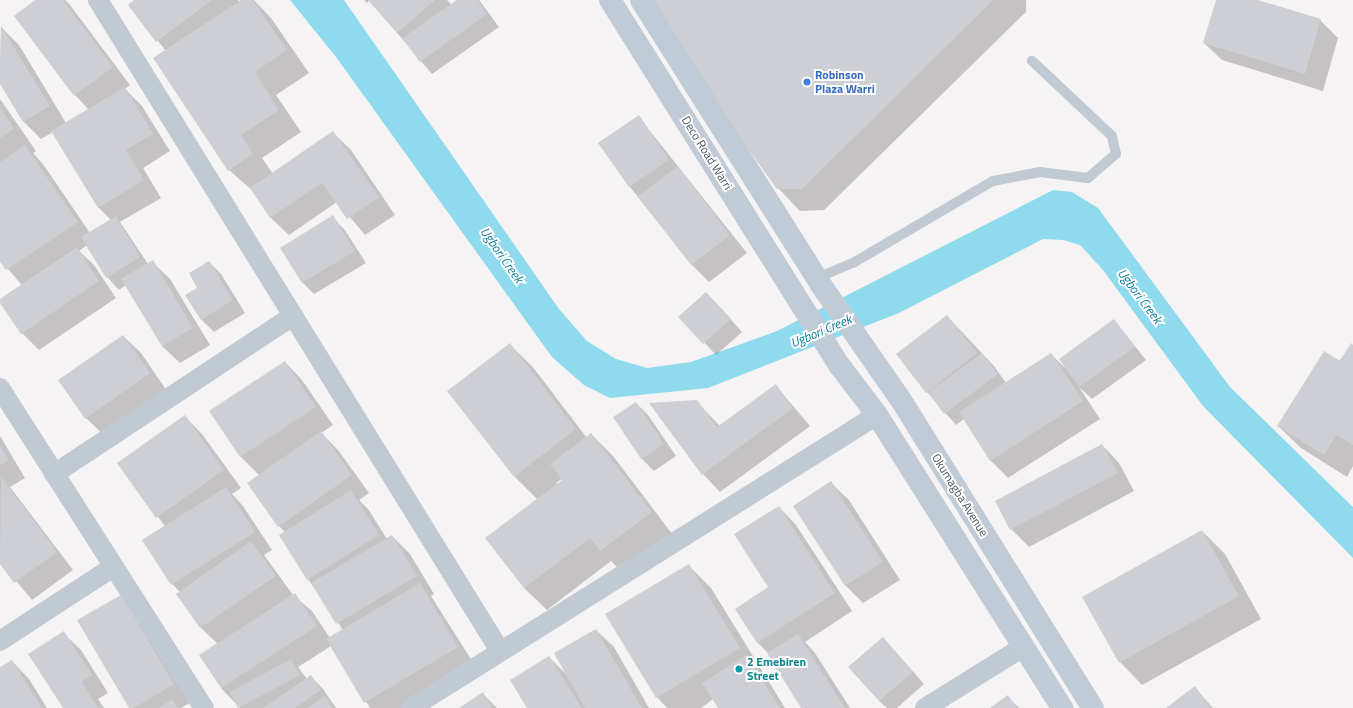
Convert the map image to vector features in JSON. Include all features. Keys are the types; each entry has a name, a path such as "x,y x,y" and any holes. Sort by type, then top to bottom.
{"main road":[{"name":"Deco Road Warri","path":"610,0 840,366 877,415"},
{"path":"641,0 819,281"},
{"name":"Okumagba Avenue","path":"819,281 901,400 1094,708"},
{"path":"877,415 1062,708"}],"street":[{"path":"98,0 500,651"},
{"path":"54,474 293,316"},
{"path":"0,388 113,568 204,708"},
{"path":"411,708 877,415"},
{"path":"0,641 113,568"},
{"path":"925,708 1023,647"}],"lane":[{"path":"819,281 853,263 993,181 1040,172 1088,178 1116,154 1112,136 1032,61"}],"water":[{"name":"Ugbori Creek","path":"290,0 344,0 559,309 587,341 616,359 647,368 691,362 777,331 1053,190 1072,192 1098,208 1230,387 1353,507 1353,558 1203,406 1103,270 1080,245 1063,240 1043,239 899,313 708,388 610,398 584,385 552,357 336,57"}],"building":[{"path":"35,0 63,0 113,67 74,96 14,16"},
{"path":"134,0 212,0 156,42 128,5"},
{"path":"241,0 253,0 287,50 255,72 279,110 241,135 253,154 228,171 153,58"},
{"path":"368,0 435,0 397,33"},
{"path":"457,0 477,0 487,14 420,62 402,38"},
{"name":"Robinson Plaza Warri","path":"649,0 993,0 802,189 777,189 738,135"},
{"path":"1216,0 1258,0 1321,19 1305,74 1203,43"},
{"path":"1,26 50,106 23,122 0,84"},
{"path":"125,87 153,134 126,150 144,180 98,208 51,131"},
{"path":"0,107 14,129 0,138"},
{"path":"639,115 669,160 629,187 598,143"},
{"path":"333,131 379,197 347,219 322,183 270,218 250,188"},
{"path":"25,145 78,222 6,270 0,262 0,162"},
{"path":"678,166 730,235 691,265 638,196"},
{"path":"333,215 355,251 302,283 280,248"},
{"path":"116,216 140,257 106,278 81,237"},
{"path":"77,247 99,281 21,334 0,303 0,299"},
{"path":"153,260 193,328 162,346 121,279"},
{"path":"209,261 233,300 201,320 185,295 197,288 189,273"},
{"path":"706,292 731,319 703,344 678,317"},
{"path":"947,315 977,353 926,393 896,354"},
{"path":"1114,319 1135,347 1079,387 1059,359"},
{"path":"123,335 150,373 85,419 58,380"},
{"path":"510,343 576,429 514,477 447,391"},
{"path":"1351,343 1353,345 1353,445 1336,435 1324,455 1277,426 1324,351 1340,361"},
{"path":"982,353 998,374 944,414 928,392"},
{"path":"1051,353 1083,401 990,461 959,412"},
{"path":"285,361 316,407 240,457 209,411"},
{"path":"776,384 793,408 702,475 649,403 697,400 717,427"},
{"path":"636,402 664,444 641,459 613,417"},
{"path":"185,415 224,470 156,518 117,463"},
{"path":"321,431 352,475 278,527 247,483"},
{"path":"591,433 652,512 600,551 590,538 524,588 485,538 562,480 550,464"},
{"path":"1102,444 1118,473 1010,530 995,501"},
{"path":"0,446 9,460 0,465"},
{"path":"1,476 57,552 14,583 0,564"},
{"path":"831,481 883,562 845,586 793,506"},
{"path":"226,487 255,532 171,585 142,540"},
{"path":"351,490 379,535 307,580 279,535"},
{"path":"779,506 835,593 757,643 735,609 768,587 734,534"},
{"path":"1202,530 1239,596 1119,663 1082,597"},
{"path":"392,535 417,576 336,624 311,583"},
{"path":"251,541 276,576 200,628 176,594"},
{"path":"689,564 740,648 656,698 605,614"},
{"path":"420,583 458,647 364,703 326,639"},
{"path":"295,593 317,626 221,688 199,655"},
{"path":"121,595 174,684 134,708 129,708 77,620"},
{"path":"596,629 642,708 585,708 554,653"},
{"path":"64,631 92,675 81,682 98,708 63,708 28,654"},
{"path":"798,634 845,708 801,708 767,653"},
{"path":"883,637 913,672 879,701 848,667"},
{"name":"2 Emebiren Street","path":"746,655 780,708 718,708 702,683"},
{"path":"549,656 582,708 527,708 510,680"},
{"path":"291,659 300,675 238,708 230,692"},
{"path":"12,660 42,708 0,708 0,667"},
{"path":"311,675 321,690 295,708 263,708"},
{"path":"1195,686 1211,708 1166,708"},
{"path":"483,692 493,708 459,708"},
{"path":"1008,695 1017,708 990,708"},
{"path":"325,696 333,708 308,708"},
{"path":"172,699 178,708 159,708"}],"place":[{"name":"Robinson Plaza Warri","path":"807,82"},
{"name":"2 Emebiren Street","path":"739,669"}]}
